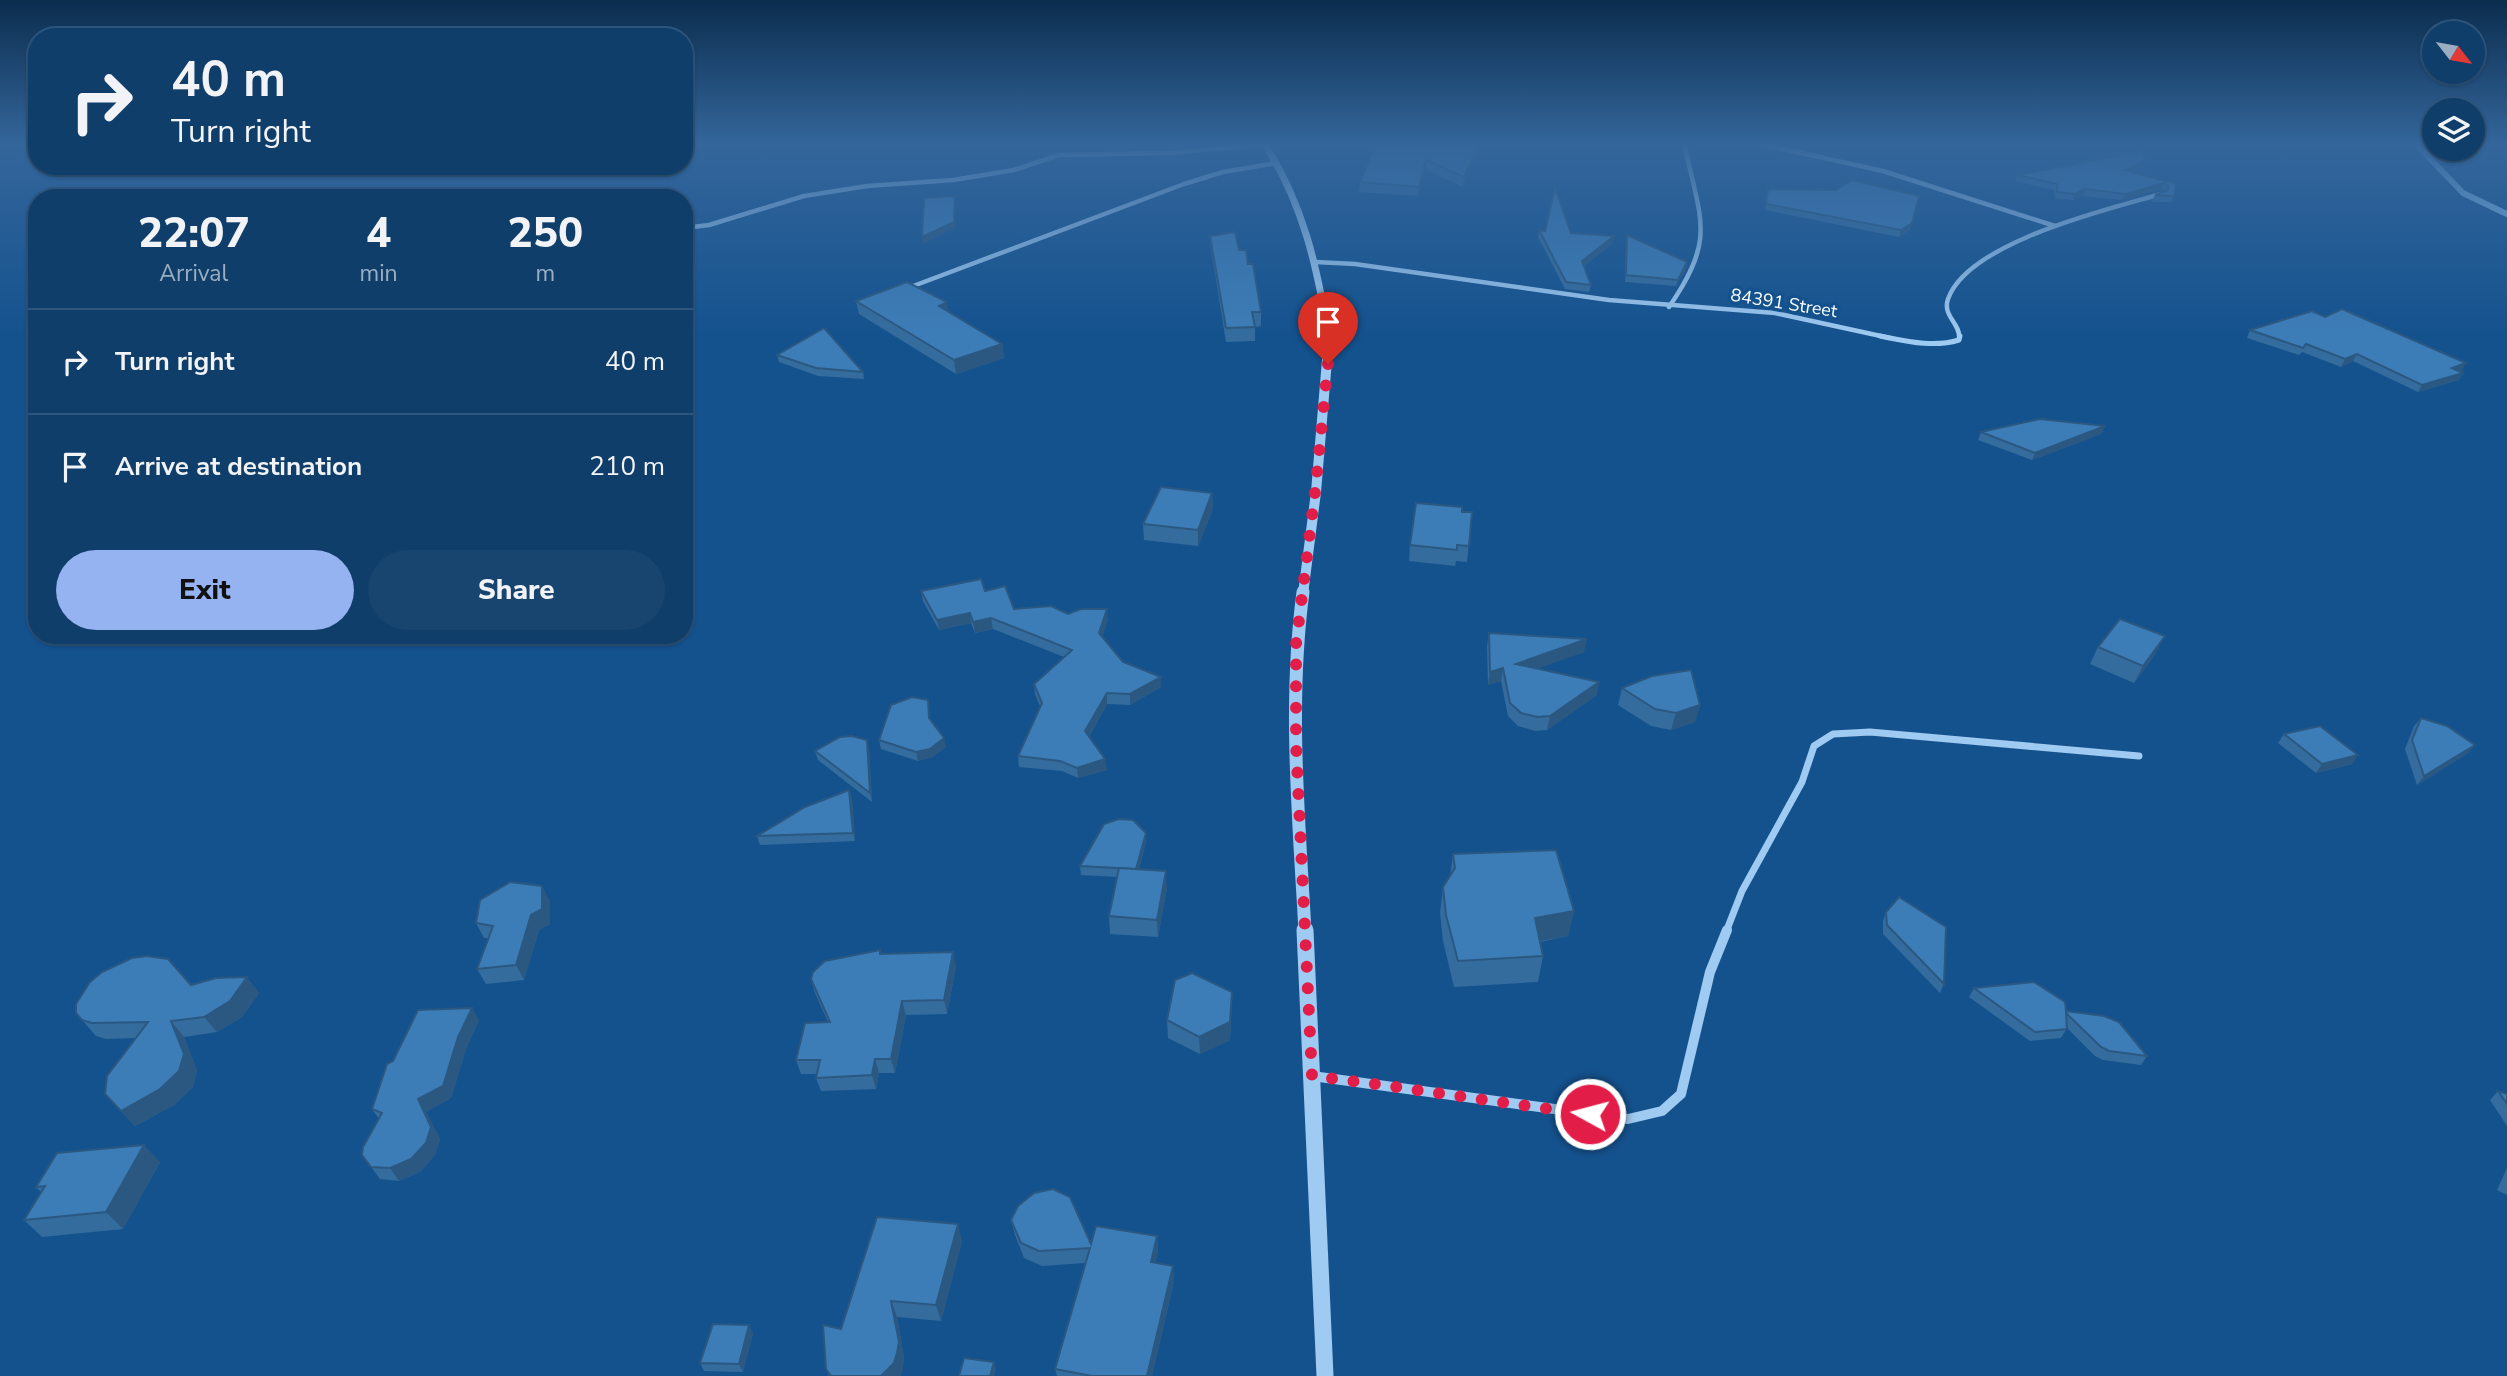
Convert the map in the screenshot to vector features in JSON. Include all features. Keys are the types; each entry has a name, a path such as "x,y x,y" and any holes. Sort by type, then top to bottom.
{"street":[{"path":"693,227 709,225 767,207"},
{"path":"908,288 1122,207"},
{"path":"1298,207 1316,262 1330,341 1296,644 1296,743 1325,1376"},
{"path":"1669,307 1687,283 1698,260 1703,237 1700,207"},
{"path":"1997,207 2056,226"},
{"name":"84391 Street","path":"1316,262 1355,264 1669,307 1745,309 1784,314 1918,344 1945,346 1959,340 1961,333 1947,309 1948,300 1955,286 1975,267 1998,251 2056,226 2118,207"},
{"path":"1312,1076 1628,1119 1662,1111 1681,1094 1710,972 1742,891 1802,782 1814,746 1833,734 1870,732 2139,756"}],"building":[{"path":"924,207 955,207 954,222 922,237"},
{"path":"1551,207 1562,207 1571,233 1614,236 1582,261 1591,285 1566,282 1539,230 1545,231"},
{"path":"1783,207 1916,207 1912,223 1901,230"},
{"path":"1235,232 1239,250 1246,250 1248,264 1253,264 1261,312 1252,312 1255,327 1226,328 1210,236"},
{"path":"1627,235 1687,262 1678,280 1626,275"},
{"path":"907,282 947,302 939,306 1002,344 954,360 856,301"},
{"path":"2342,309 2466,363 2452,368 2463,373 2422,385 2357,354 2345,359 2306,344 2303,348 2250,330 2312,311 2325,317"},
{"path":"824,328 863,372 816,368 777,355"},
{"path":"2040,419 2105,426 2035,453 1981,432"},
{"path":"1161,487 1212,493 1198,530 1143,524"},
{"path":"1416,503 1462,507 1462,512 1472,512 1469,546 1457,545 1457,550 1410,545"},
{"path":"981,579 985,591 1005,586 1014,609 1051,606 1068,614 1081,609 1107,609 1099,633 1123,662 1161,677 1130,694 1107,693 1085,731 1105,759 1077,768 1060,761 1018,756 1042,703 1034,684 1072,650 991,618 973,622 970,613 937,620 921,591"},
{"path":"2120,619 2165,636 2143,666 2098,647"},
{"path":"1489,633 1587,639 1516,664 1599,682 1550,716 1538,717 1521,713 1510,703 1503,668 1490,672"},
{"path":"1691,670 1700,705 1676,713 1655,709 1622,688 1652,676"},
{"path":"912,697 928,700 929,718 944,738 930,749 916,752 879,740 891,705"},
{"path":"2421,718 2447,726 2475,745 2424,776 2412,740"},
{"path":"2320,726 2358,755 2322,764 2284,734"},
{"path":"852,736 867,740 870,793 815,751 840,737"},
{"path":"849,790 853,833 757,836 805,807"},
{"path":"1119,819 1133,820 1146,833 1136,869 1080,866 1104,824"},
{"path":"1556,850 1574,911 1535,918 1543,956 1458,961 1446,915 1443,887 1455,868 1453,854"},
{"path":"1119,868 1166,871 1157,920 1109,916"},
{"path":"510,882 542,886 542,909 531,915 516,965 477,969 493,926 476,923 480,900"},
{"path":"1899,897 1946,927 1944,984 1887,925 1886,912"},
{"path":"880,950 880,954 953,952 944,1000 902,1001 891,1059 875,1059 872,1075 816,1078 820,1060 796,1060 805,1023 830,1022 811,979 813,972 825,961"},
{"path":"147,956 168,959 191,985 216,978 247,977 230,1001 204,1017 171,1021 184,1054 179,1071 160,1089 121,1111 105,1094 107,1076 148,1022 92,1023 82,1020 76,1013 76,1004 90,982 102,972 132,958"},
{"path":"1192,973 1232,992 1230,1022 1199,1037 1167,1020 1175,980"},
{"path":"2034,982 2065,1002 2066,1011 2104,1016 2119,1022 2147,1056 2109,1051 2101,1047 2066,1013 2067,1029 2035,1032 1974,988"},
{"path":"472,1008 458,1037 443,1086 418,1099 431,1127 426,1143 411,1159 390,1168 371,1167 362,1155 363,1147 382,1113 372,1109 387,1064 393,1061 418,1010"},
{"path":"2498,1091 2507,1094 2507,1104"},
{"path":"144,1145 106,1212 24,1220 45,1186 36,1187 57,1153"},
{"path":"1053,1189 1070,1197 1091,1244 1096,1226 1157,1236 1151,1262 1173,1266 1147,1376 1092,1376 1055,1369 1090,1248 1039,1251 1021,1243 1011,1220 1018,1206 1034,1193"},
{"path":"877,1217 958,1224 936,1305 891,1301 899,1342 894,1363 881,1376 831,1376 826,1369 823,1325 841,1329"},
{"path":"713,1324 749,1325 739,1364 700,1363"},
{"path":"964,1358 994,1362 990,1376 959,1376"}],"waterway":[{"path":"2493,207 2507,214"}],"route":[{"path":"1328,364 1296,644 1296,743 1312,1076 1590,1114"}]}
